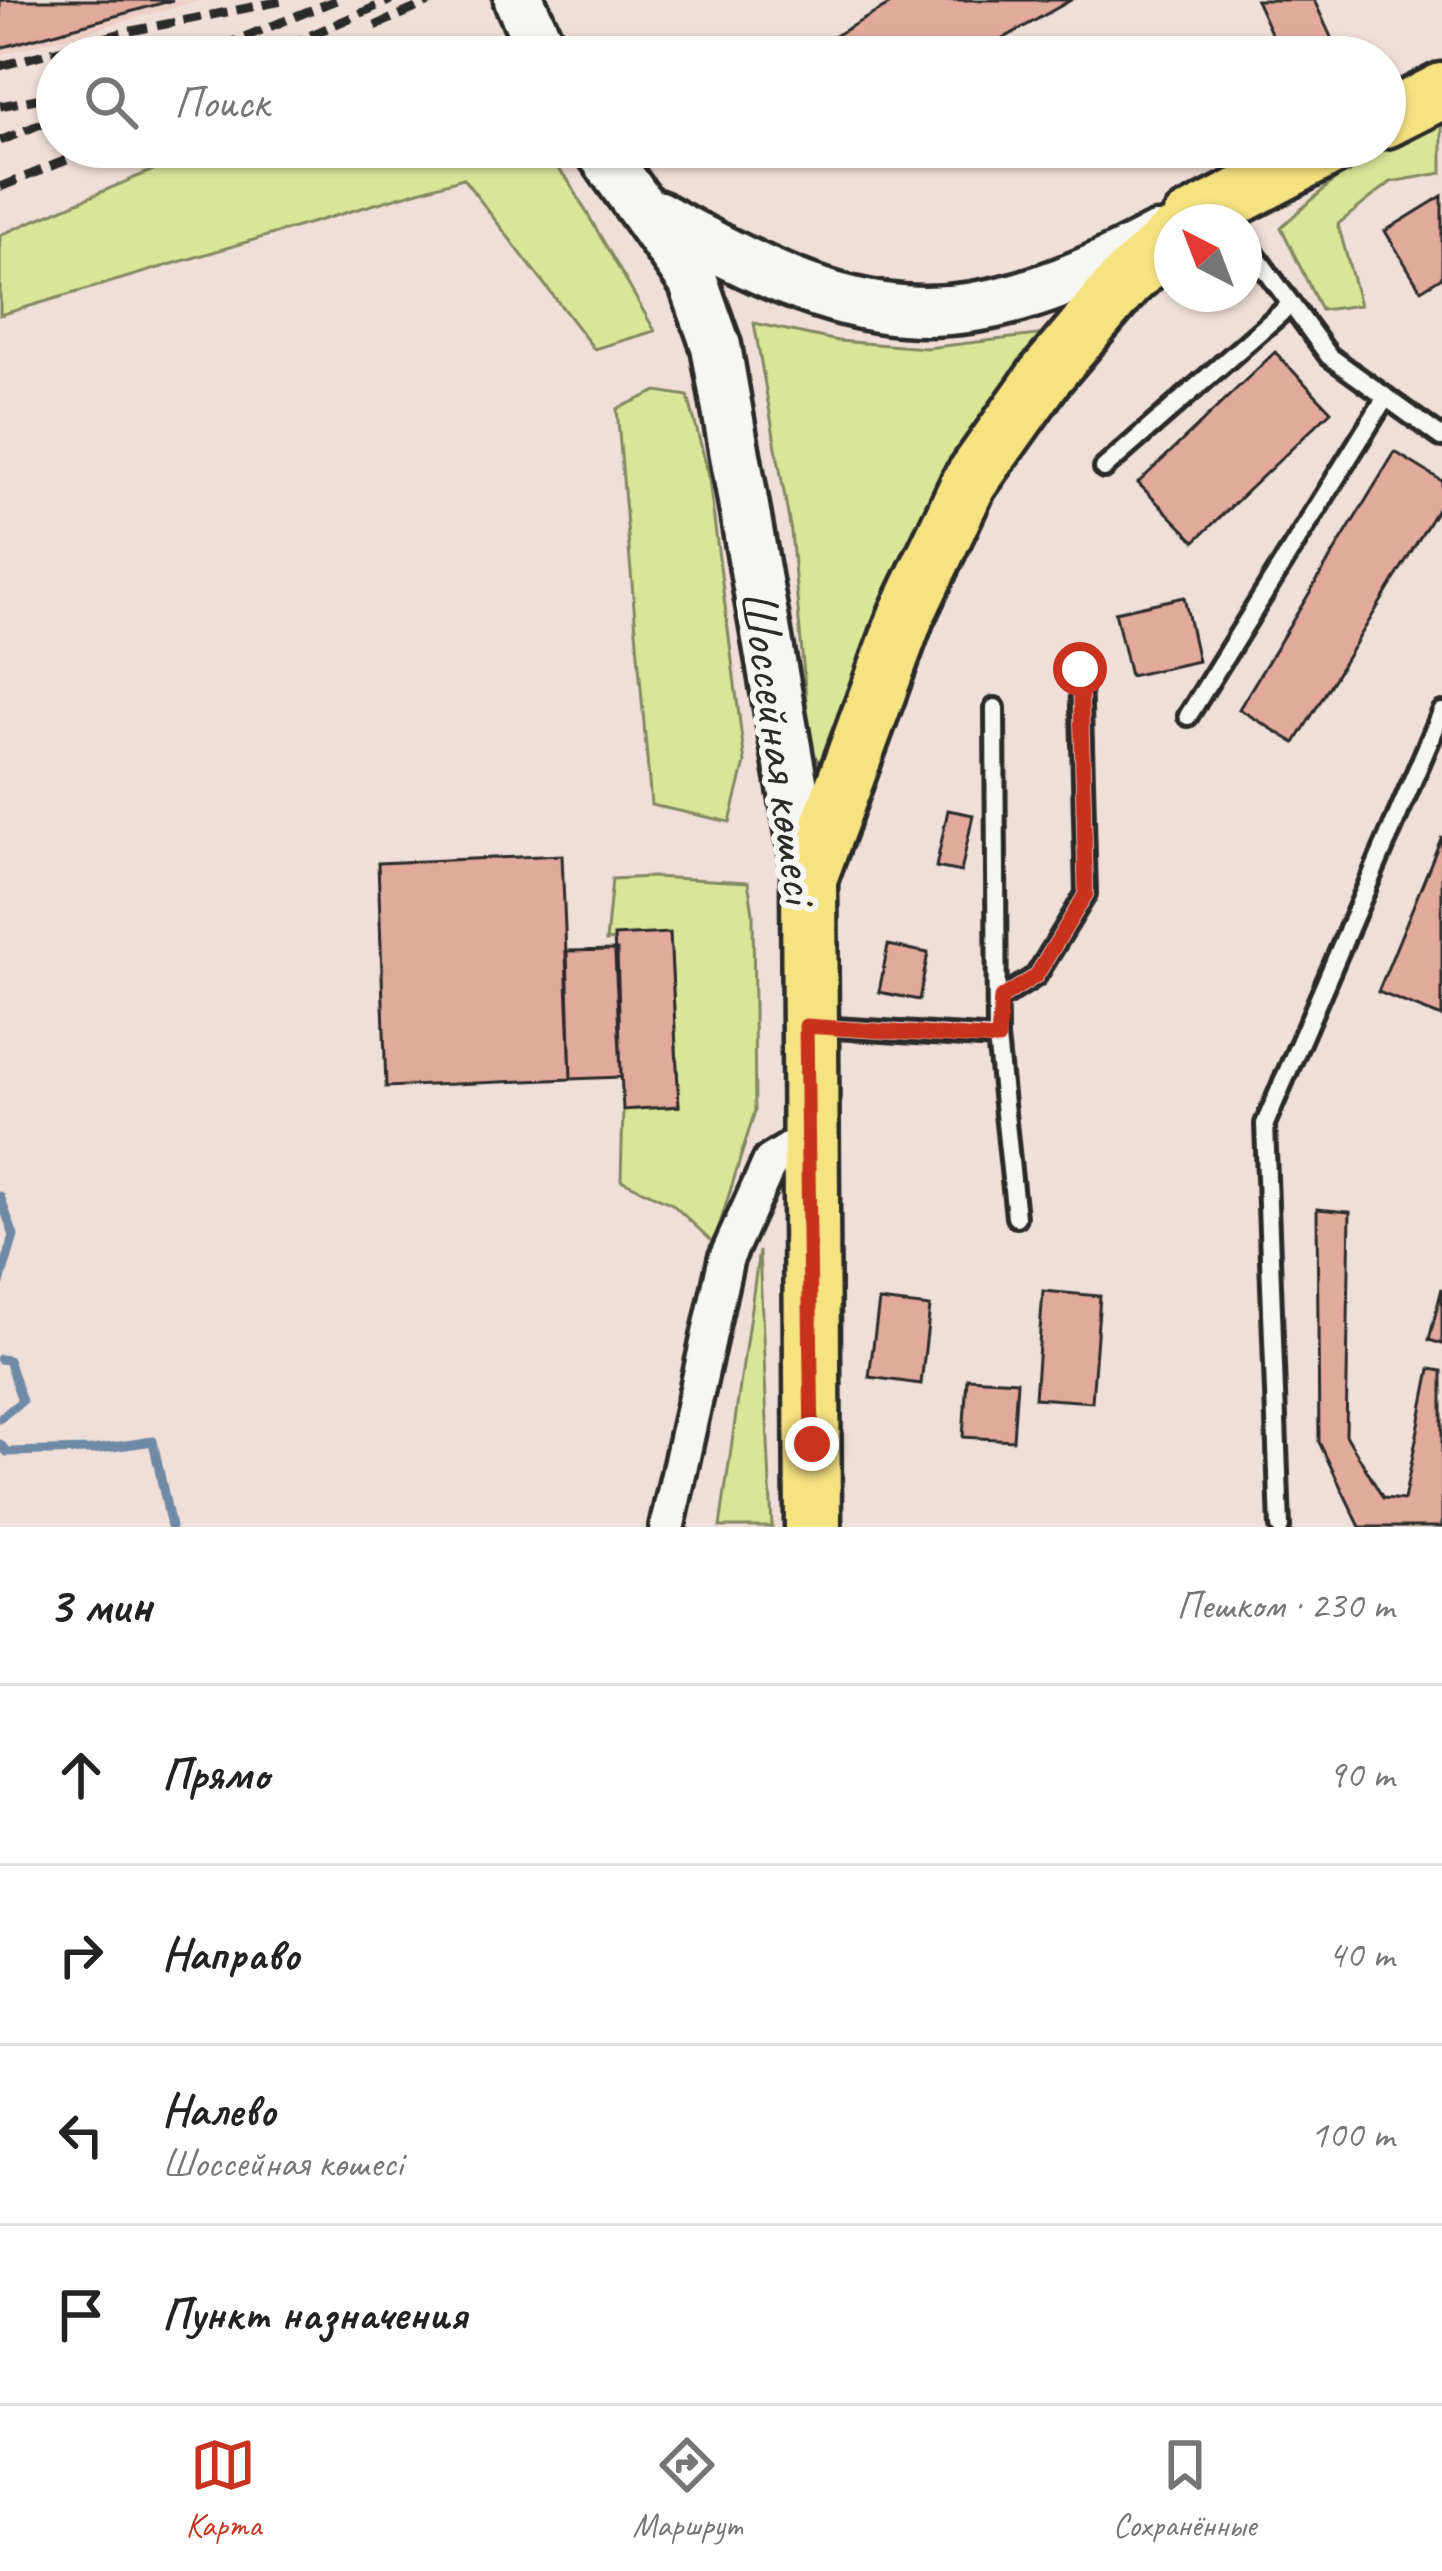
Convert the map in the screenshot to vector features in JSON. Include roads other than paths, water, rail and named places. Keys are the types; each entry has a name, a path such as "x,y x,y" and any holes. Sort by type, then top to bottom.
{"main road":[{"path":"519,0 535,36"},
{"path":"1406,109 1442,91"},
{"name":"Шоссейная көшесі","path":"613,168 693,280 716,346 808,879 813,1527"},
{"path":"1236,204 1297,168"},
{"path":"641,207 782,284 910,312 971,310 1032,296 1154,245"},
{"path":"808,879 906,616 969,484 1045,376 1125,282 1154,260"}],"street":[{"path":"667,1527 726,1259 770,1162 807,1139"}],"lane":[{"path":"1262,279 1291,304 1329,356 1441,437"},
{"path":"1104,468 1291,304"},
{"path":"1188,716 1386,398"},
{"path":"1001,998 1036,976 1086,894 1080,669"},
{"path":"995,708 998,1039 1016,1216"},
{"path":"1280,1527 1265,1124 1442,712"},
{"path":"806,1026 998,1039"}],"waterway":[{"path":"0,1196 14,1236 0,1283"},
{"path":"0,1359 8,1360 22,1401 0,1418"},
{"path":"0,1444 7,1452 92,1450 153,1441 171,1527"}],"railway":[{"path":"111,36 287,0"},
{"path":"247,36 336,0"},
{"path":"309,36 391,0"},
{"path":"375,26 434,0"},
{"path":"0,66 36,56"},
{"path":"0,106 36,99"},
{"path":"0,141 36,126"},
{"path":"0,187 47,168"}]}
